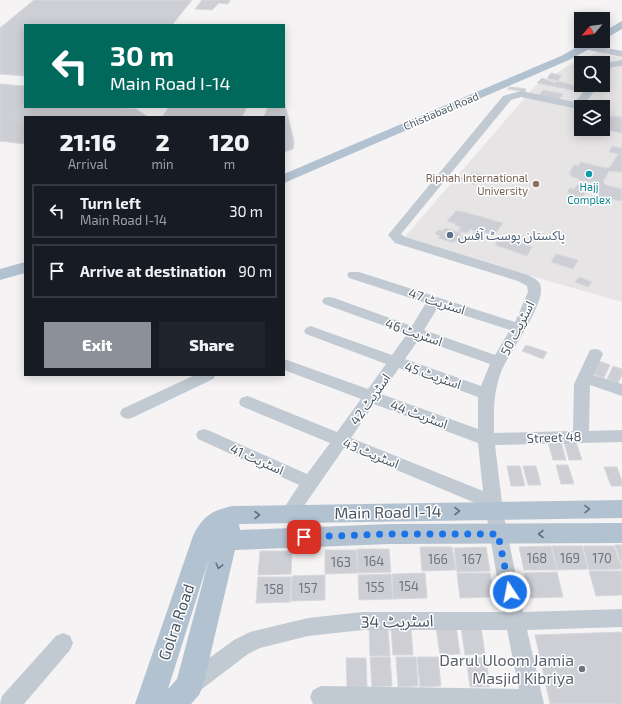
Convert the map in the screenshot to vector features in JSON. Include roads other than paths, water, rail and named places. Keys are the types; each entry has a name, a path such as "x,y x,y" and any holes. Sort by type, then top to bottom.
{"main road":[{"path":"610,32 622,24"},
{"name":"Chistiabad Road","path":"285,179 565,58 584,48"},
{"path":"0,275 24,267"},
{"name":"Main Road I-14","path":"214,540 232,515 494,507 622,508"},
{"name":"Main Road I-14","path":"214,540 390,534 622,533"},
{"path":"172,704 190,686 214,540"},
{"name":"Golra Road","path":"149,704 214,540"}],"street":[{"path":"604,48 622,54"},
{"path":"610,65 622,63"},
{"name":"اسٹریٹ 50","path":"533,702 498,534 486,439 486,394 494,370 519,328 535,292 533,284 523,278 400,240 394,235 507,98 521,94 578,106 589,92"},
{"name":"اسٹریٹ 47","path":"354,274 519,328"},
{"name":"اسٹریٹ 42","path":"288,514 416,332 434,301"},
{"name":"اسٹریٹ 46","path":"329,302 499,362"},
{"name":"اسٹریٹ 45","path":"311,332 486,394"},
{"path":"581,436 582,384 595,354"},
{"name":"اسٹریٹ 44","path":"285,364 486,439"},
{"path":"128,414 206,376"},
{"path":"584,378 622,390"},
{"name":"اسٹریٹ 43","path":"247,402 341,440 494,507"},
{"name":"اسٹریٹ 41","path":"204,435 311,483"},
{"name":"Street 48","path":"486,439 622,436"},
{"name":"اسٹریٹ 34","path":"190,686 241,647 257,638 308,627 363,621 516,621 622,618"},
{"path":"10,704 63,643"},
{"path":"321,697 533,702"}],"place":[{"name":"Hajj Complex","path":"589,174"},
{"name":"Riphah International University","path":"536,184"},
{"name":"پاکستان پوسٹ آفس","path":"450,235"},
{"name":"Darul Uloom Jamia Masjid Kibriya","path":"582,669"}]}
